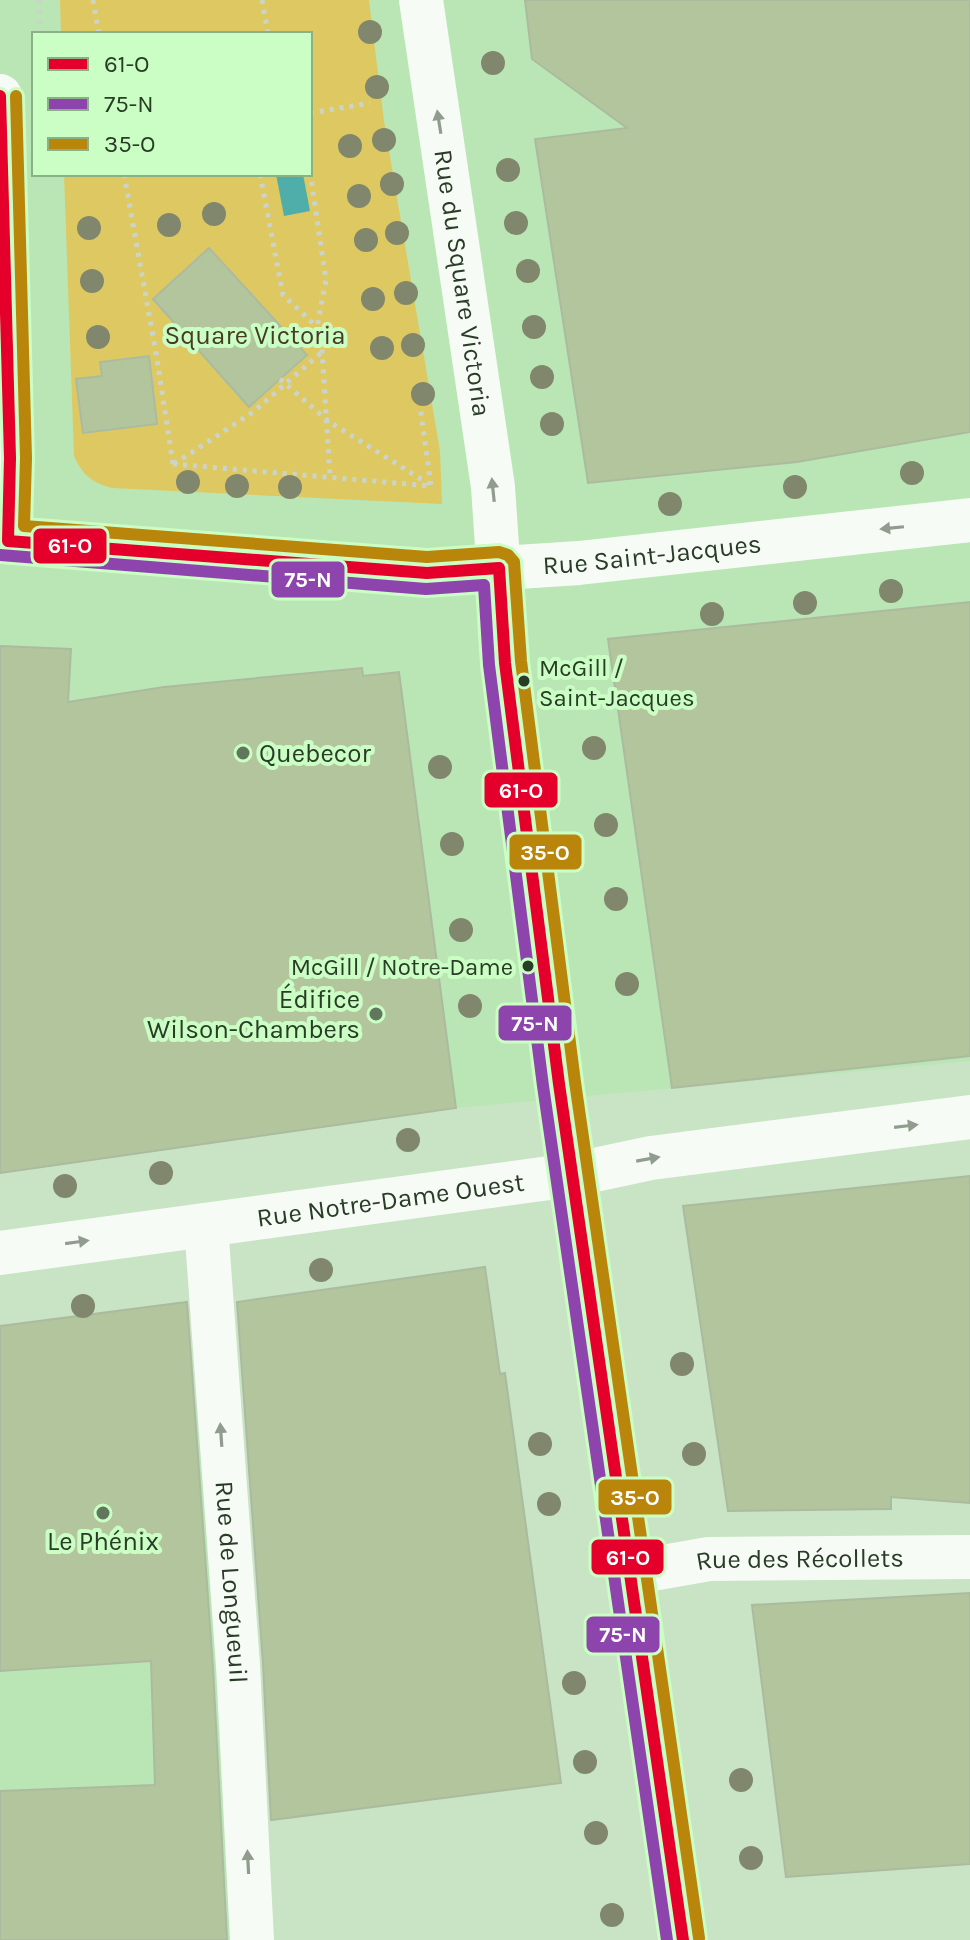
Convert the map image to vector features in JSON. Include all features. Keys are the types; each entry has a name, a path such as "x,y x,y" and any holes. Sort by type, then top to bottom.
{"street":[{"name":"Rue du Square Victoria","path":"421,0 493,487 507,678 571,1175 683,1940"},
{"path":"0,96 10,458 4,540"},
{"name":"Rue Saint-Jacques","path":"4,540 427,573 579,563 970,520"},
{"name":"Rue Notre-Dame Ouest","path":"0,1253 571,1175 651,1158 970,1117"},
{"name":"Rue de Longueuil","path":"206,1225 238,1666 252,1940"},
{"name":"Rue des Récollets","path":"629,1573 709,1559 970,1557"}],"path":[{"path":"39,0 40,32"},
{"path":"93,0 99,32"},
{"path":"262,0 268,32"},
{"path":"312,113 370,103"},
{"path":"124,176 173,464"},
{"path":"260,176 283,295 317,327"},
{"path":"311,176 326,280 317,327 322,351 330,476"},
{"path":"173,464 253,412 283,381 322,351"},
{"path":"283,381 328,421 431,486"},
{"path":"153,392 162,390"},
{"path":"420,406 431,486"},
{"path":"173,464 431,486"}],"shaded area":[{"path":"0,0 970,0 970,1061 456,1108 0,1173"},
{"path":"187,1302 218,1655 233,1940 0,1940 0,1329"}],"green space":[{"name":"Square Victoria","path":"60,0 369,0 384,121 440,451 442,504 112,488 99,484 85,473 74,456 64,176 312,176 312,32 61,32"}],"water":[{"path":"276,176 303,176 310,211 284,216"}],"building":[{"path":"525,0 970,0 970,432 797,462 588,483 535,139 627,128 532,59"},
{"path":"209,248 307,355 249,407 153,299"},
{"path":"149,356 157,424 83,433 76,379 102,376 100,362"},
{"path":"970,602 970,1056 672,1088 608,639"},
{"path":"0,646 71,649 68,702 164,687 362,668 363,676 399,672 456,1108 0,1173"},
{"path":"970,1176 970,1503 891,1497 891,1509 728,1511 683,1206"},
{"path":"485,1267 500,1374 505,1373 561,1783 271,1820 237,1302"},
{"name":"Le Phénix","path":"187,1302 213,1668 227,1940 0,1940 0,1791 155,1785 151,1661 0,1671 0,1326"},
{"path":"970,1593 970,1864 786,1877 752,1605"}],"transit line":[{"name":"61-O","path":"0,96 10,458 8,541 427,573 499,568 505,663 559,1084 683,1940"},
{"name":"35-O","path":"16,96 26,458 24,526 427,557 499,552 508,555 514,562 521,661 575,1082 699,1938"},
{"name":"75-N","path":"0,555 426,589 484,585 489,665 543,1086 667,1940"}],"place":[{"name":"McGill / Saint-Jacques","path":"524,681"},
{"name":"Quebecor","path":"243,753"},
{"name":"McGill / Notre-Dame","path":"528,966"},
{"name":"Édifice Wilson-Chambers","path":"376,1014"},
{"name":"Le Phénix","path":"103,1513"}]}
